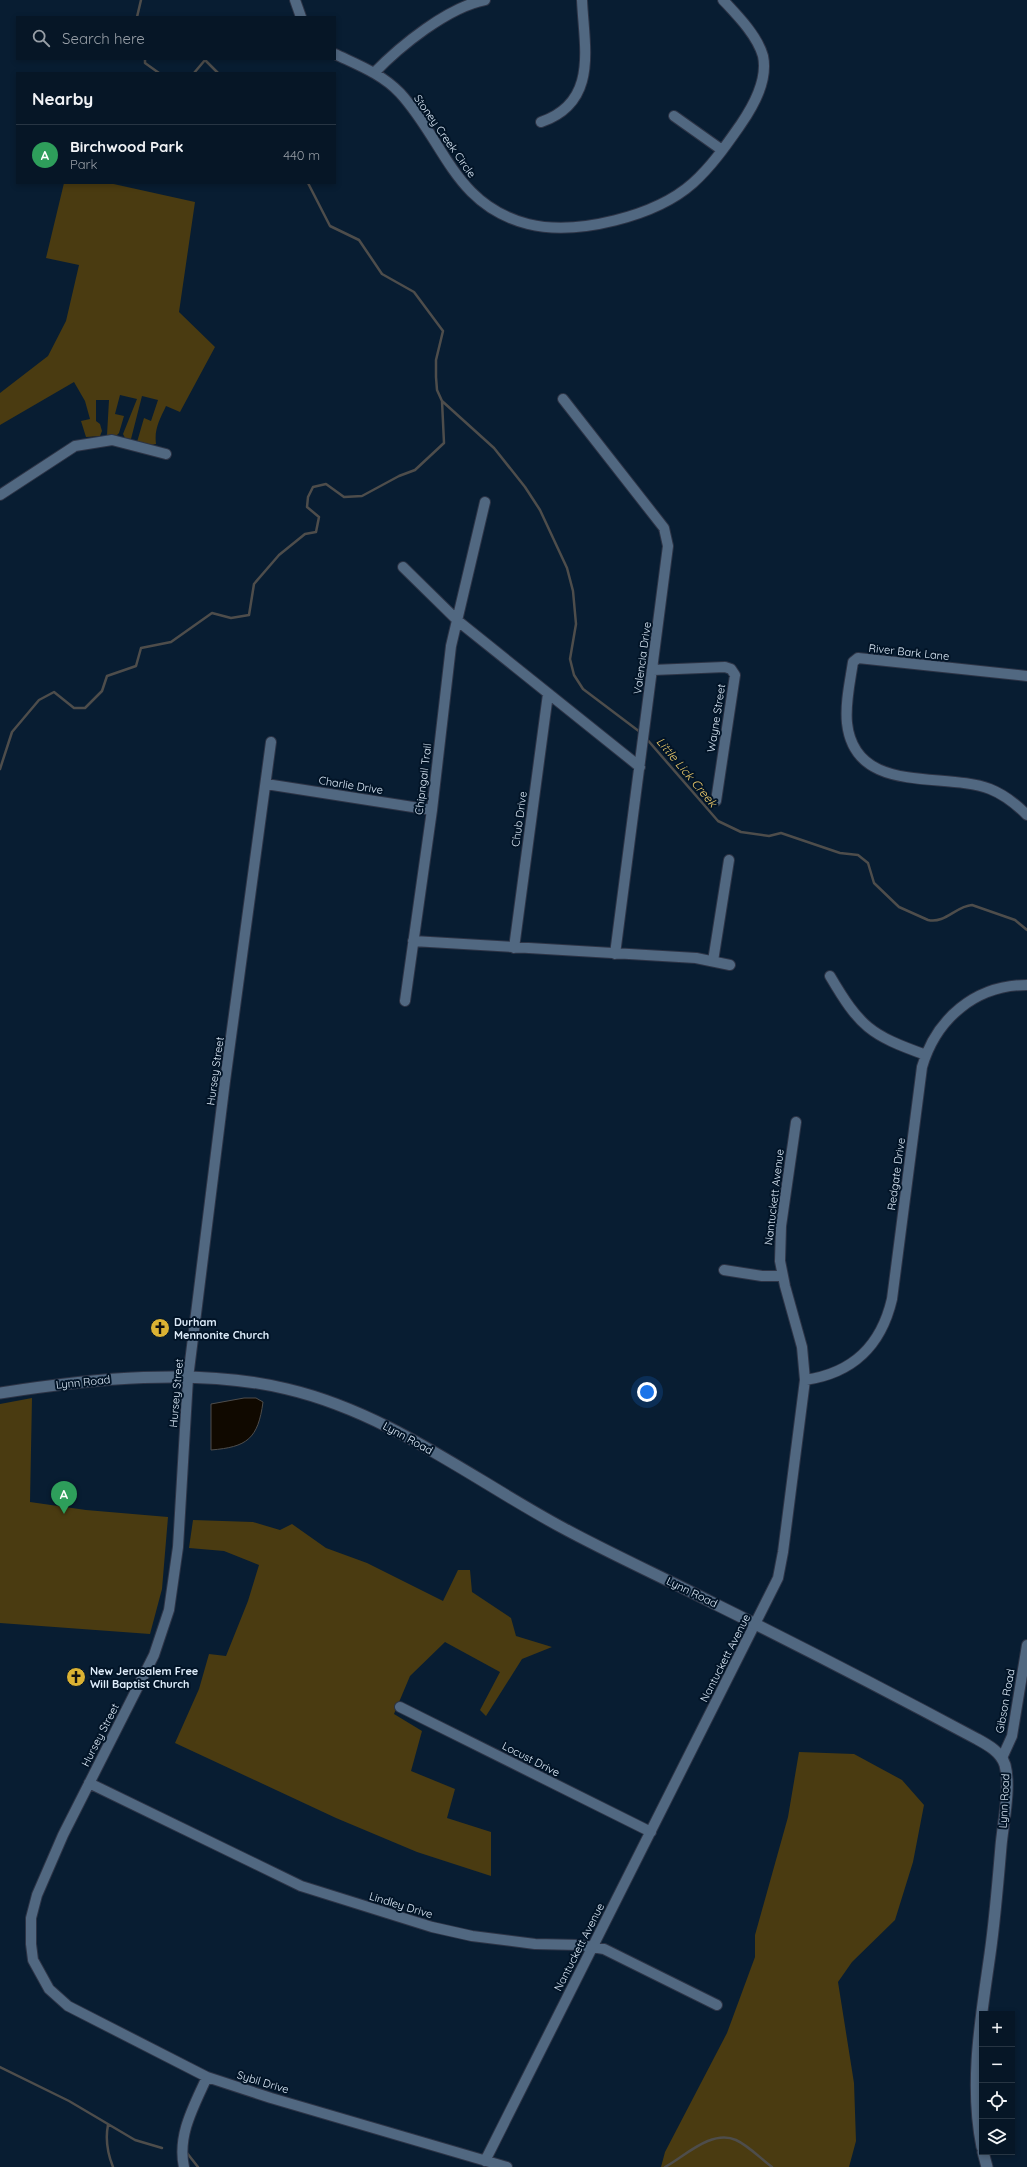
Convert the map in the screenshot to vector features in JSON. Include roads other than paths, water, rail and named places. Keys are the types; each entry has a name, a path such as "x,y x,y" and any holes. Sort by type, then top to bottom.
{"street":[{"path":"295,0 301,16"},
{"path":"374,73 412,40 436,23 473,1 485,0"},
{"path":"542,122 558,116 567,108 583,82 586,69 582,0"},
{"name":"Stoney Creek Circle","path":"336,54 374,73 392,86 411,106 453,172 468,190 495,210 528,224 581,228 604,224 634,214 684,190 705,172 751,108 760,88 763,57 752,35 723,0"},
{"path":"674,116 722,150"},
{"name":"Valencia Drive","path":"563,399 664,528 668,546 615,954"},
{"path":"0,495 57,457 81,444 112,440 166,454"},
{"name":"Chipngail Trail","path":"405,1001 432,810 452,646 485,502"},
{"path":"402,567 458,621 640,767"},
{"name":"River Bark Lane","path":"1027,676 858,658 853,662 847,713 847,724 855,746 861,756 876,768 898,776 975,785 989,789 1014,803 1027,815"},
{"name":"Wayne Street","path":"653,670 725,667 731,669 735,675 716,801"},
{"name":"Chub Drive","path":"514,948 548,694"},
{"name":"Hursey Street","path":"38,1971 33,1960 31,1944 33,1908 63,1836 154,1655 168,1616 178,1547 188,1378 226,1074 272,742"},
{"name":"Charlie Drive","path":"266,784 432,810"},
{"path":"713,961 729,860"},
{"path":"413,941 696,958 730,965"},
{"path":"830,976 851,1010 866,1026 891,1043 926,1055"},
{"name":"Redgate Drive","path":"805,1380 833,1374 846,1367 867,1351 884,1326 892,1299 922,1067 926,1055 938,1031 962,1006 988,991 1002,987 1027,985"},
{"name":"Nantuckett Avenue","path":"485,2161 772,1591 781,1565 805,1380 802,1347 782,1276 780,1240 796,1122"},
{"path":"724,1270 762,1276 782,1276"},
{"name":"Lynn Road","path":"0,1393 87,1381 188,1378 233,1381 284,1388 313,1395 354,1410 393,1429 564,1529 755,1624 977,1739 997,1752 1002,1758 1006,1770 1006,1786 995,1908 976,2064 979,2119"},
{"name":"Gibson Road","path":"1002,1758 1012,1736 1027,1645"},
{"name":"Locust Drive","path":"400,1707 650,1832"},
{"name":"Lindley Drive","path":"89,1782 276,1875 320,1893 432,1927 472,1936 521,1943 593,1947 613,1952 717,2005"},
{"name":"Sybil Drive","path":"38,1971 49,1989 68,2006 207,2076 271,2098 507,2167"},
{"path":"184,2167 181,2154 183,2137 187,2123 207,2076"},
{"path":"984,2155 987,2167"}],"waterway":[{"name":"Little Lick Creek","path":"137,16 141,0"},
{"name":"Little Lick Creek","path":"145,60 145,63 158,72"},
{"name":"Little Lick Creek","path":"195,72 205,60"},
{"name":"Little Lick Creek","path":"205,60 217,72"},
{"name":"Little Lick Creek","path":"309,184 330,226 359,240 382,274 414,292 443,331 436,360 437,390 442,401 494,448 525,487 540,510 567,568 573,591 576,624 570,659 574,675 583,689 640,732"},
{"path":"0,769 12,732 39,700 54,692 74,708 85,708 102,691 107,676 136,666 141,648 171,642 212,613 231,618 249,615 254,584 279,555 305,534 316,532 319,517 307,507 308,497 313,487 326,484 344,497 362,496 399,476 415,470 444,443 442,401"},
{"name":"Little Lick Creek","path":"645,737 718,821 741,832 769,836 781,833 840,853 858,855 868,863 874,883 899,907 928,920 934,921 940,919 961,908 972,905 1015,920 1027,930"},
{"path":"0,2067 69,2101 135,2140 162,2148"},
{"path":"108,2125 107,2146 113,2167"},
{"path":"665,2167 699,2145 718,2138 736,2140 746,2146 772,2167"},
{"path":"187,2153 198,2167"}],"place":[{"name":"Durham Mennonite Church","path":"160,1328"},
{"name":"Birchwood Park","path":"64,1514"},
{"name":"New Jerusalem Free Will Baptist Church","path":"76,1677"}]}
